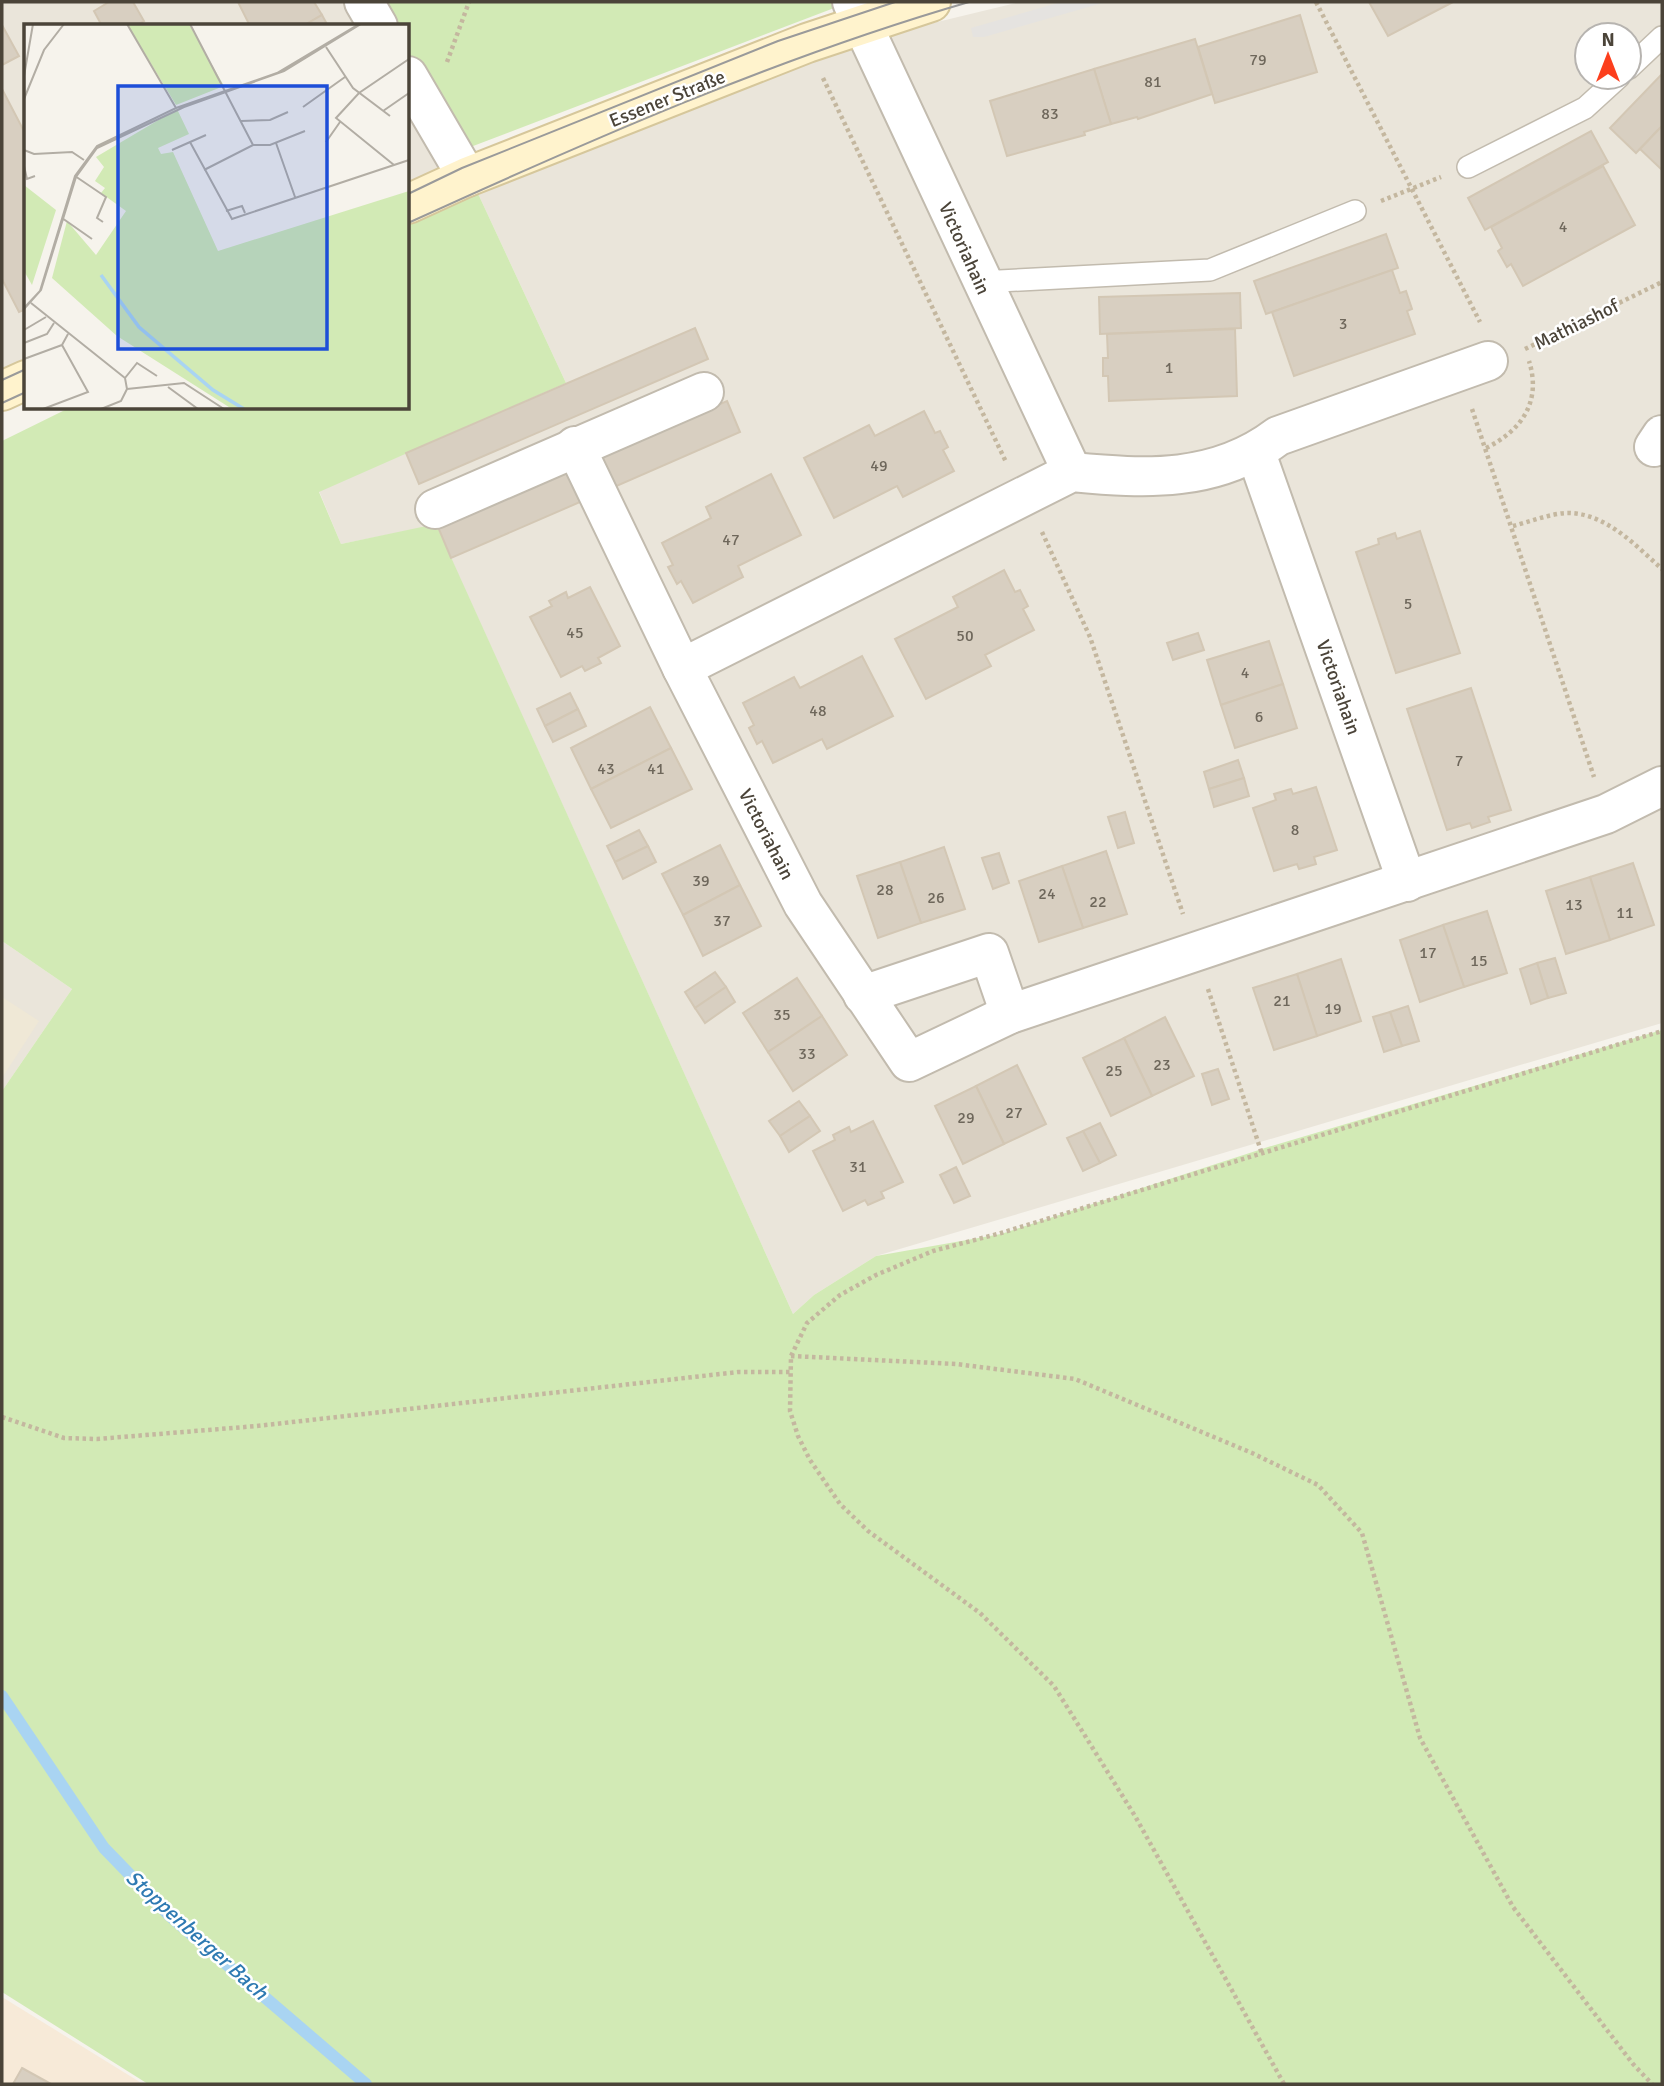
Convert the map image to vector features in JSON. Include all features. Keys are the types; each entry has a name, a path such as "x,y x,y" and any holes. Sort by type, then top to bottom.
{"main road":[{"name":"Essener Straße","path":"410,203 467,177 807,43 858,12 931,2"},
{"path":"2,391 24,381"}],"street":[{"path":"364,2 377,24"},
{"name":"Victoriahain","path":"858,12 980,282 1072,472"},
{"path":"410,79 467,177"},
{"path":"682,668 1072,472 1119,476 1207,472 1256,453 1278,436 1482,363"},
{"path":"435,509 704,392"},
{"name":"Victoriahain","path":"575,446 682,668 803,904 909,1062 1010,1014 1606,814 1662,786"},
{"name":"Victoriahain","path":"1256,453 1407,882"},
{"path":"863,995 989,953 1010,1014"}],"lane":[{"path":"1643,55 1662,37"},
{"path":"1468,167 1585,108 1604,91"},
{"path":"980,282 1210,270 1355,211"}],"path":[{"path":"429,112 469,2"},
{"path":"1316,2 1482,363 1486,448 1606,814"},
{"path":"807,43 888,220 1060,567 1090,637 1262,1154"},
{"name":"Mathiashof","path":"1482,363 1525,349 1662,282"},
{"path":"1486,448 1509,437 1523,421 1532,393 1531,367 1525,349"},
{"path":"1513,526 1566,513 1589,517 1615,528 1662,569"},
{"path":"1284,2084 1135,1816 1054,1686 980,1613 868,1531 840,1504 810,1460 790,1411 790,1356 807,1323 840,1295 876,1275 933,1251 1262,1154 1662,1031"},
{"path":"790,1356 956,1364 1075,1379 1252,1453 1318,1485 1362,1533 1420,1738 1513,1908 1633,2064 1652,2084"},
{"path":"2,1417 64,1438 97,1438 271,1424 738,1372 790,1372"}],"shaded area":[{"path":"2,2 357,2 371,24 24,24 24,379 2,389"},
{"path":"1020,2 1662,2 1662,1023 876,1256 814,1295 793,1314 436,525 341,544 319,491 566,383 474,185 900,31"},
{"path":"1061,2 1106,2 984,37 973,37 971,28"},
{"path":"410,90 460,177 410,199"},
{"path":"2,941 72,989 2,1091"},
{"path":"2,997 39,1021 2,1078"},
{"path":"2,1997 143,2084 2,2084"}],"green space":[{"path":"372,2 840,2 842,5 460,151 410,64 410,24 386,24"},
{"path":"474,185 566,383 319,492 341,544 436,524 793,1314 814,1295 876,1256 1001,1234 1268,1147 1662,1030 1662,2084 148,2084 2,1992 2,1091 72,989 2,941 2,441 65,410 410,410 410,223"}],"building":[{"path":"109,2 133,2 144,21 139,24 101,24 94,11"},
{"path":"238,2 314,2 322,15 306,24 249,24"},
{"path":"1369,2 1453,2 1388,36"},
{"path":"322,15 327,24 306,24"},
{"path":"1300,15 1317,72 1215,103 1198,47"},
{"path":"2,25 19,56 2,65"},
{"path":"1195,39 1212,94 1138,119 1137,117 1111,124 1094,69"},
{"path":"1094,69 1111,124 1084,132 1085,135 1007,156 990,101"},
{"path":"1662,74 1662,126 1636,153 1610,128"},
{"path":"2,89 24,131 24,310 19,312 2,279"},
{"path":"1662,126 1662,170 1640,149"},
{"path":"1591,131 1608,162 1485,230 1468,198"},
{"path":"1603,166 1635,225 1523,286 1511,264 1507,267 1498,251 1502,248 1491,227"},
{"path":"1386,234 1398,268 1266,314 1254,281"},
{"path":"1392,270 1400,293 1406,291 1412,309 1407,311 1415,334 1294,376 1272,312"},
{"path":"1240,293 1241,328 1100,334 1099,297"},
{"path":"695,328 708,359 419,484 406,453"},
{"path":"1235,329 1237,396 1109,401 1108,376 1103,376 1103,358 1108,358 1107,334"},
{"path":"727,401 740,432 612,488 599,457"},
{"path":"924,411 935,433 940,431 948,447 943,450 954,471 903,497 897,486 834,518 804,458 869,425 875,436"},
{"path":"566,471 580,502 451,558 438,527"},
{"path":"771,474 801,535 738,566 743,577 693,603 681,581 677,584 668,567 673,565 662,543 711,518 706,507"},
{"path":"1420,531 1460,653 1396,673 1356,552 1379,544 1378,539 1395,533 1397,539"},
{"path":"1004,570 1015,592 1020,590 1028,606 1023,609 1034,630 985,655 991,666 926,699 895,639 958,607 953,597"},
{"path":"590,587 620,646 598,658 601,663 585,671 582,666 561,677 530,617 552,606 549,601 566,592 568,598"},
{"path":"1198,633 1204,650 1173,660 1167,643"},
{"path":"1269,641 1283,684 1221,705 1207,660"},
{"path":"862,656 893,716 827,749 822,739 773,763 762,741 757,744 749,728 754,725 743,703 794,677 800,688"},
{"path":"1283,684 1297,728 1235,748 1221,705"},
{"path":"1471,688 1511,810 1488,817 1490,822 1472,828 1470,823 1447,830 1407,709"},
{"path":"570,693 578,709 545,726 537,709"},
{"path":"650,707 671,748 591,789 571,748"},
{"path":"578,709 586,726 553,742 545,726"},
{"path":"671,748 692,789 611,828 591,789"},
{"path":"1238,760 1244,778 1209,789 1204,772"},
{"path":"1244,778 1249,796 1214,807 1209,789"},
{"path":"1316,787 1337,850 1314,857 1316,864 1299,869 1297,864 1274,871 1253,808 1276,800 1274,794 1291,789 1293,794"},
{"path":"1125,812 1134,843 1118,848 1108,817"},
{"path":"639,830 648,846 615,862 607,846"},
{"path":"720,845 740,885 683,915 662,874"},
{"path":"648,846 656,862 623,879 615,862"},
{"path":"944,847 965,909 921,923 900,862"},
{"path":"1106,851 1127,914 1083,928 1062,866"},
{"path":"999,853 1009,883 993,889 982,858"},
{"path":"900,862 921,923 878,938 857,876"},
{"path":"1633,863 1654,925 1610,940 1590,877"},
{"path":"1062,866 1083,928 1039,942 1019,881"},
{"path":"1590,877 1610,940 1566,954 1546,891"},
{"path":"740,885 761,926 703,956 683,915"},
{"path":"1487,911 1507,973 1464,987 1443,925"},
{"path":"1443,925 1464,987 1420,1002 1400,940"},
{"path":"1555,958 1566,993 1548,998 1537,963"},
{"path":"1341,959 1361,1021 1317,1036 1297,974"},
{"path":"1537,963 1548,998 1531,1004 1520,969"},
{"path":"715,972 726,987 695,1008 685,992"},
{"path":"1297,974 1317,1036 1274,1050 1253,988"},
{"path":"797,978 822,1016 768,1052 743,1013"},
{"path":"726,987 735,1002 705,1023 695,1008"},
{"path":"1408,1006 1419,1041 1402,1046 1390,1012"},
{"path":"1390,1012 1402,1046 1384,1052 1373,1017"},
{"path":"822,1016 847,1055 793,1091 768,1052"},
{"path":"1165,1017 1194,1076 1152,1096 1124,1038"},
{"path":"1124,1038 1152,1096 1111,1116 1083,1058"},
{"path":"1017,1065 1046,1124 1004,1144 976,1086"},
{"path":"1218,1069 1229,1099 1212,1105 1202,1074"},
{"path":"976,1086 1004,1144 963,1164 935,1106"},
{"path":"799,1101 810,1116 780,1136 769,1121"},
{"path":"810,1116 820,1131 789,1152 780,1136"},
{"path":"873,1121 903,1182 881,1192 884,1198 868,1205 865,1200 843,1211 813,1151 835,1140 833,1135 849,1127 851,1132"},
{"path":"1100,1123 1116,1155 1100,1163 1083,1131"},
{"path":"1083,1131 1100,1163 1083,1171 1067,1138"},
{"path":"956,1167 970,1196 954,1203 940,1175"},
{"path":"22,2068 51,2084 13,2084"}],"waterway":[{"name":"Stoppenberger Bach","path":"2,1696 104,1848 170,1916 366,2084"}],"tram line":[{"path":"410,193 462,168 778,41 895,2"},
{"path":"410,222 684,102 826,48 969,2"},
{"path":"2,380 24,370"},
{"path":"2,403 24,393"}]}
